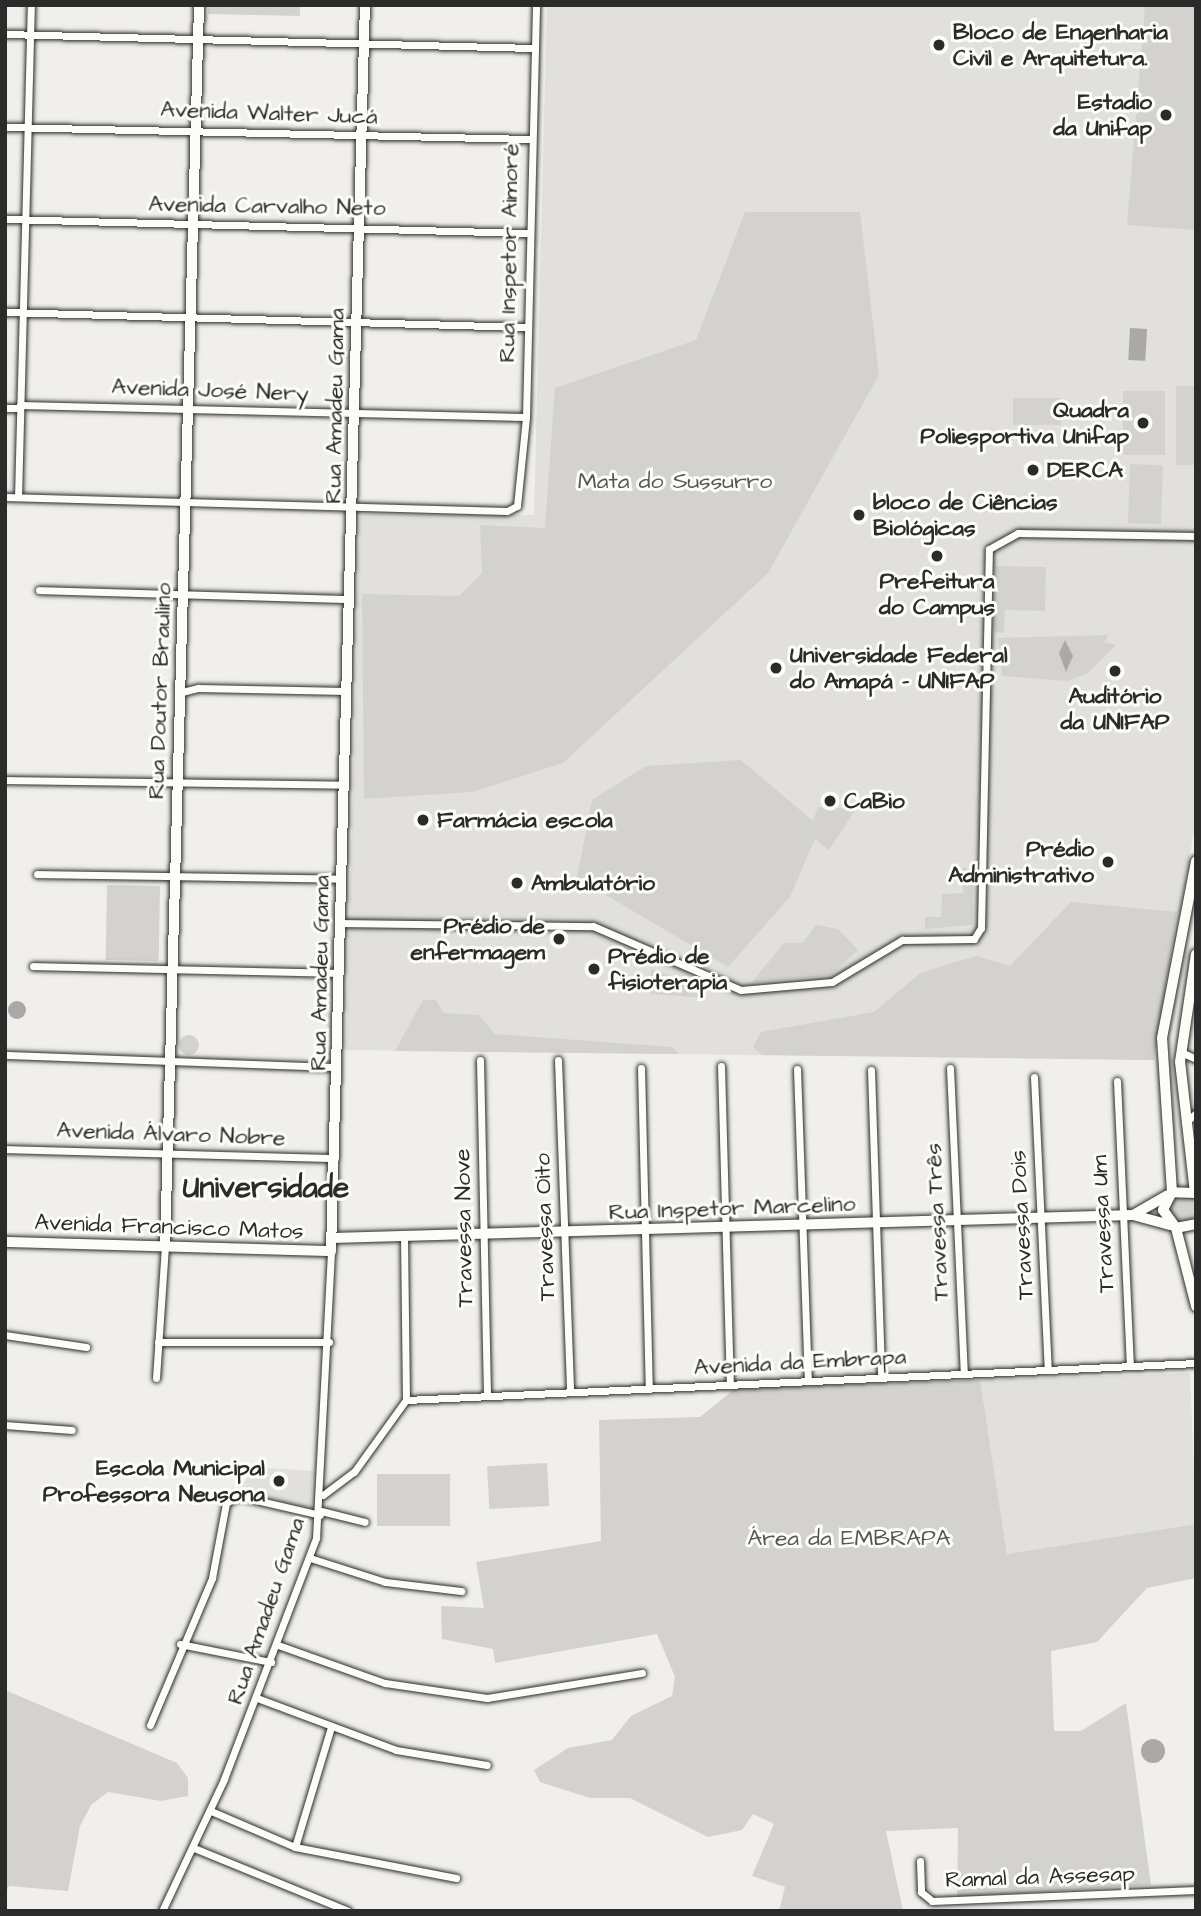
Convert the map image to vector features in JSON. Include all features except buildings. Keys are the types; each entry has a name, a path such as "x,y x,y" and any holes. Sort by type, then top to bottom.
{"main road":[{"path":"1196,861 1162,1038 1170,1193 1163,1210 1173,1226 1196,1306"},
{"path":"1170,1193 1195,1193 1185,1124 1181,1052 1196,954"},
{"path":"1173,1226 1196,1224"}],"street":[{"path":"18,497 31,5"},
{"name":"Rua Doutor Braulino","path":"156,1378 165,1246 175,782 186,504 199,5"},
{"name":"Rua Amadeu Gama","path":"162,1911 211,1811 278,1645 310,1558 323,1495 335,1157 365,5"},
{"name":"Rua Inspetor Aimoré","path":"352,508 507,511 521,501 526,417 528,233 536,5"},
{"path":"5,34 363,41 534,48"},
{"name":"Avenida Walter Jucá","path":"5,127 197,129 531,139"},
{"name":"Avenida Carvalho Neto","path":"5,219 528,233"},
{"path":"5,312 526,327"},
{"name":"Avenida José Nery","path":"5,408 187,407 526,417"},
{"path":"5,497 352,508"},
{"path":"340,923 593,926 741,990 832,982 902,940 974,939 981,928 989,549 1018,533 1196,536"},
{"path":"39,590 349,599"},
{"path":"178,693 198,688 346,691"},
{"path":"5,780 344,785"},
{"path":"37,874 341,879"},
{"path":"33,966 339,973"},
{"path":"1181,1052 1196,1059"},
{"path":"5,1055 337,1067"},
{"name":"Travessa Nove","path":"480,1060 487,1396"},
{"name":"Travessa Oito","path":"558,1060 570,1392"},
{"path":"721,1066 730,1385"},
{"path":"641,1068 649,1389"},
{"name":"Travessa Três","path":"950,1068 964,1374"},
{"path":"797,1069 808,1380"},
{"path":"871,1070 881,1378"},
{"name":"Travessa Dois","path":"1034,1077 1048,1370"},
{"name":"Travessa Um","path":"1117,1081 1121,1216 1130,1366"},
{"path":"1185,1124 1196,1113"},
{"name":"Avenida Álvaro Nobre","path":"5,1149 335,1157"},
{"name":"Rua Inspetor Marcelino","path":"1133,1215 1170,1193"},
{"name":"Rua Inspetor Marcelino","path":"332,1238 1133,1215 1173,1226"},
{"path":"323,1495 354,1472 406,1400 404,1237"},
{"name":"Avenida Francisco Matos","path":"5,1242 331,1251"},
{"path":"5,1335 86,1347"},
{"path":"158,1342 329,1342"},
{"name":"Avenida da Embrapa","path":"406,1400 1196,1363"},
{"path":"5,1425 72,1430"},
{"path":"150,1725 179,1646 222,1546 223,1508 234,1497 366,1522"},
{"path":"310,1558 385,1582 461,1591"},
{"path":"278,1645 385,1683 487,1698 642,1673"},
{"path":"179,1646 271,1662"},
{"path":"257,1698 396,1750 487,1765"},
{"path":"295,1847 331,1727"},
{"path":"211,1811 295,1847 456,1878"},
{"path":"194,1848 348,1911"},
{"name":"Ramal da Assesap","path":"920,1861 921,1892 932,1901 1196,1890"}],"shaded area":[{"name":"Universidade Federal do Amapá - UNIFAP","path":"547,5 1196,5 1196,820 1154,1060 346,1050 360,514 534,515"},
{"path":"1130,328 1147,329 1145,361 1128,360"},
{"path":"1065,640 1073,656 1066,672 1059,653"},
{"path":"17,1001 23,1004 26,1010 23,1016 17,1019 11,1016 8,1010 11,1004"},
{"path":"1190,1373 1196,1524 1007,1554 980,1380"},
{"name":"Escola Municipal Professora Neusona","path":"254,1467 313,1471 311,1509 239,1491"},
{"path":"1153,1739 1161,1743 1165,1751 1161,1759 1153,1763 1145,1759 1141,1751 1145,1743"}],"green space":[{"path":"208,5 300,5 300,16 208,14"},
{"name":"Estadio da Unifap","path":"1145,5 1196,5 1196,230 1127,225"},
{"name":"Mata do Sussurro","path":"745,212 860,212 879,375 768,573 563,763 472,792 364,799 362,594 459,596 482,573 480,525 545,528 555,388 696,340"},
{"path":"1176,386 1196,386 1196,465 1176,465"},
{"name":"Quadra Poliesportiva Unifap","path":"1123,391 1165,391 1165,455 1123,455"},
{"path":"1013,398 1061,398 1061,425 1013,425"},
{"path":"1130,464 1163,465 1161,524 1128,523"},
{"path":"995,566 1046,567 1045,611 1005,610 1004,633 994,632"},
{"path":"1109,635 1104,642 1116,645 1088,673 1068,681 1002,676 998,638"},
{"path":"741,760 813,821 818,807 856,809 829,850 815,839 790,897 728,967 577,878 592,800 646,766"},
{"path":"963,867 973,871 973,925 925,929 925,917 941,917 942,894 963,893"},
{"path":"107,885 160,886 159,961 106,960"},
{"path":"1071,902 1177,912 1154,1060 762,1055 753,1047 761,1032 874,1012 919,974 948,964 977,956 1010,966"},
{"path":"816,925 838,929 858,950 831,975 751,983 784,943 803,943"},
{"path":"651,969 672,976 707,998 650,994"},
{"path":"423,1000 436,1000 443,1013 479,1015 495,1034 672,1047 679,1054 395,1051"},
{"path":"189,1035 196,1038 199,1045 196,1052 189,1055 182,1052 179,1045 182,1038"},
{"path":"1193,1196 1196,1219 1179,1225 1169,1217 1172,1197"},
{"name":"Área da EMBRAPA","path":"980,1380 1007,1554 1196,1524 1196,1578 1147,1588 1097,1642 1051,1651 1054,1731 1081,1731 1126,1703 1151,1885 957,1897 958,1828 886,1831 903,1911 779,1911 785,1887 752,1876 774,1824 753,1814 742,1830 708,1837 630,1798 590,1798 540,1782 534,1770 568,1748 612,1740 631,1716 672,1696 675,1677 657,1634 495,1663 493,1649 442,1639 441,1606 484,1608 476,1562 601,1541 599,1420 700,1417 736,1388"},
{"path":"547,1463 549,1506 489,1509 487,1466"},
{"path":"377,1474 450,1474 450,1526 377,1526"},
{"path":"5,1690 177,1763 188,1778 188,1796 161,1801 108,1792 91,1805 80,1826 68,1891 9,1886 5,1894"}],"place":[{"name":"Bloco de Engenharia Civil e Arquitetura.","path":"939,45"},
{"name":"Estadio da Unifap","path":"1166,115"},
{"name":"Quadra Poliesportiva Unifap","path":"1143,423"},
{"name":"DERCA","path":"1033,470"},
{"name":"bloco de Ciências Biológicas","path":"859,515"},
{"name":"Prefeitura do Campus","path":"937,556"},
{"name":"Universidade Federal do Amapá - UNIFAP","path":"776,668"},
{"name":"Auditório da UNIFAP","path":"1115,671"},
{"name":"CaBio","path":"830,801"},
{"name":"Farmácia escola","path":"423,820"},
{"name":"Prédio Administrativo","path":"1108,862"},
{"name":"Ambulatório","path":"517,883"},
{"name":"Prédio de enfermagem","path":"559,939"},
{"name":"Prédio de fisioterapia","path":"594,969"},
{"name":"Escola Municipal Professora Neusona","path":"279,1481"}],"district":[{"name":"Universidade","path":"266,1188"}]}
